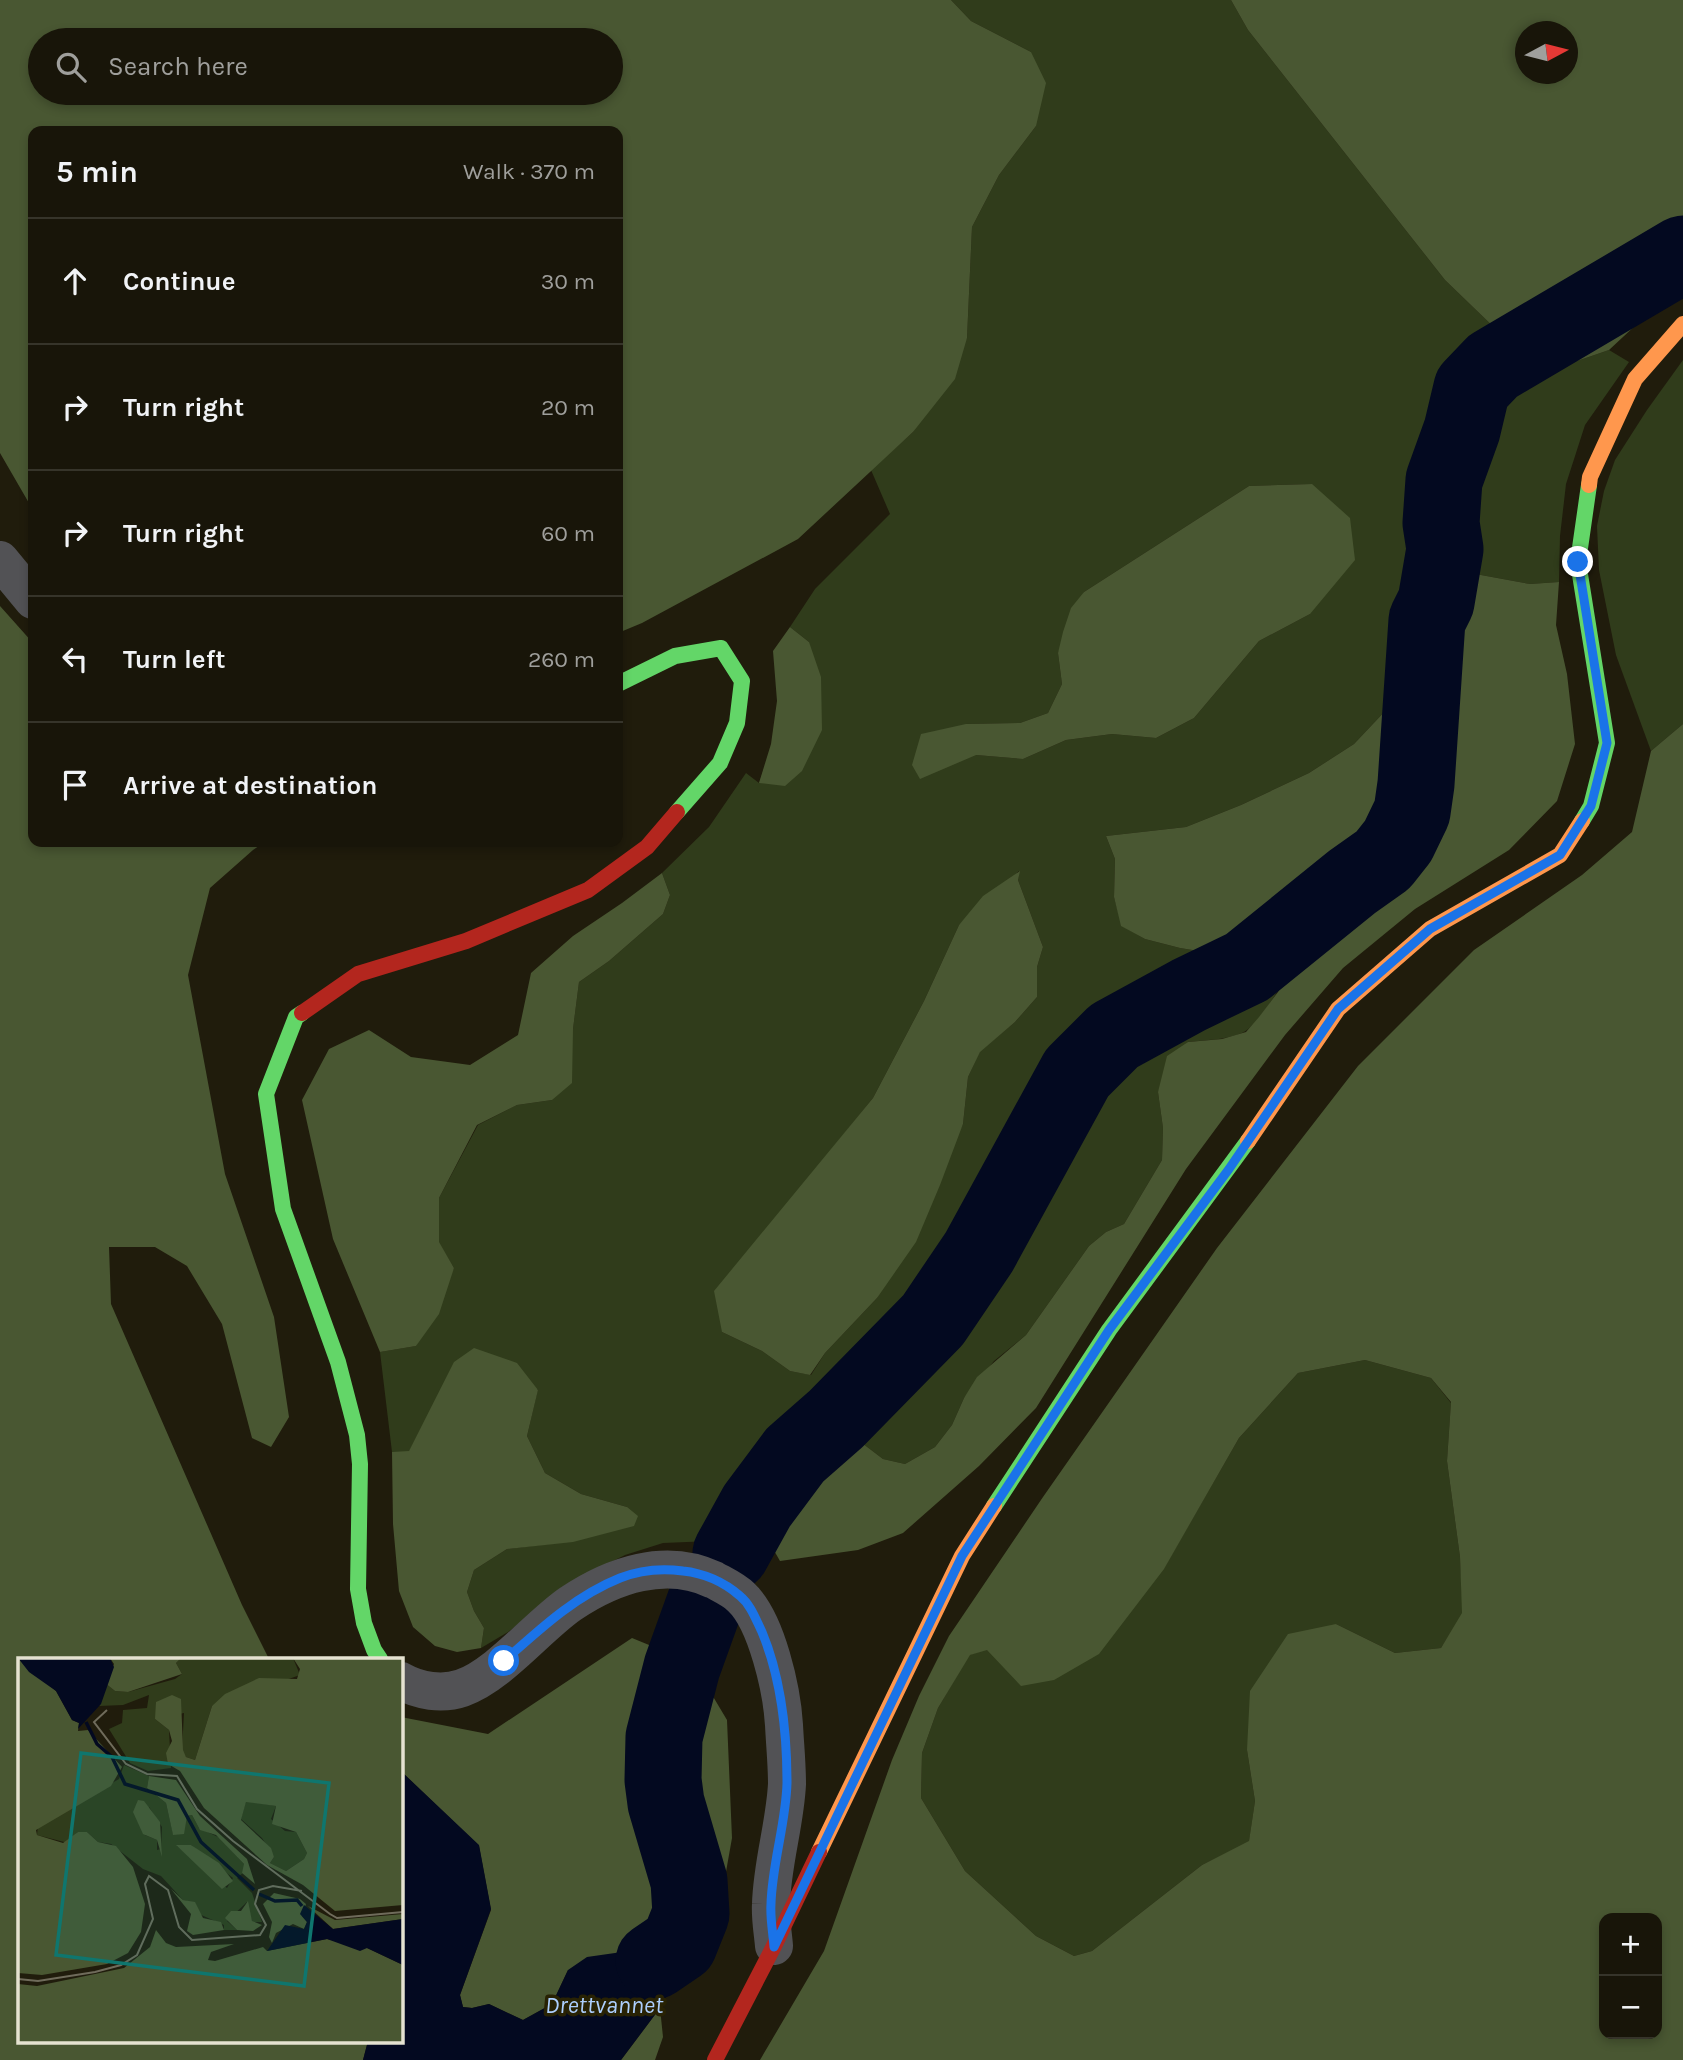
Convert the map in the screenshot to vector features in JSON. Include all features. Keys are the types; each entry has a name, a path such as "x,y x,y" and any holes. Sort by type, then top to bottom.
{"street":[{"path":"715,2060 774,1947 962,1556 1109,1330 1229,1169 1338,1009 1430,929 1560,855 1591,806 1607,743 1578,562 1590,477 1635,379 1683,324"},
{"path":"0,560 28,594"},
{"path":"379,1658 364,1623 358,1589 360,1464 357,1435 335,1351 283,1209 266,1094 296,1017 358,974 466,941 588,890 647,847 720,763 737,723 742,681 721,648 675,656 623,682"},
{"path":"402,1681 418,1689 434,1692 461,1689 504,1661 570,1604 621,1578 646,1570 670,1569 699,1573 741,1597 754,1615 766,1643 778,1676 783,1708 787,1785 771,1905 774,1947"}],"green space":[{"path":"0,0 951,0 971,21 1031,52 1046,83 1036,126 999,175 972,227 967,338 955,379 913,432 798,539 623,631 623,126 28,126 28,501 0,453"},
{"path":"951,0 1231,0 1248,30 1445,280 1502,335 1577,361 1609,350 1629,362 1585,425 1566,484 1560,536 1559,582 1530,584 1481,575 1400,667 1388,708 1354,744 1309,773 1186,827 1106,836 1115,859 1114,897 1122,926 1145,939 1223,955 1246,947 1263,934 1273,933 1288,952 1289,968 1272,1001 1248,1029 1229,1037 1188,1042 1158,1092 1163,1128 1162,1160 1124,1224 1106,1232 1089,1246 1026,1335 994,1361 964,1398 952,1425 935,1447 905,1464 883,1459 858,1440 813,1398 801,1430 741,1517 720,1531 711,1541 663,1543 625,1555 583,1576 508,1632 481,1648 484,1628 467,1592 474,1570 507,1549 573,1541 627,1507 581,1494 545,1473 527,1436 538,1389 427,1417 409,1452 392,1452 380,1352 416,1346 454,1268 438,1242 439,1198 478,1125 517,1105 552,1100 573,1029 579,982 609,961 663,914 670,895 662,873 709,827 746,773 759,783 809,642 790,627 815,589 890,514 871,470 913,432 967,338 972,227 999,175 1036,126 1031,52 971,21","holes":["1312,484 1310,614 1259,641 1194,718 1156,738 1112,734 1066,740 1023,759 976,755 966,724 1020,723 1048,713 1062,684 1058,653 1084,592 1249,486","1019,871 1018,880 1043,947 1037,967 1037,997 1015,1022 980,1051 968,1077 963,1124 877,1298 825,1353 811,1375 790,1371 762,1351 722,1332 806,1181 873,1098 924,1001 959,925"]},
{"path":"1231,0 1683,0 1683,270 1652,310 1609,350 1577,361 1502,335 1445,280 1248,30"},
{"path":"1683,360 1683,724 1651,751 1616,655 1599,570 1597,526 1604,491 1615,460"},
{"path":"1312,484 1350,518 1355,560 1310,614 1259,641 1194,718 1156,738 1112,734 1066,740 1023,759 976,755 920,779 912,765 921,734 966,724 1020,723 1048,713 1062,684 1058,653 1063,632 1071,608 1084,592 1249,486"},
{"path":"1462,574 1530,584 1559,582 1556,625 1567,674 1575,744 1557,801 1509,850 1415,909 1343,968 1285,1035 1186,1169 1036,1408 979,1466 903,1533 858,1550 780,1561 772,1547 795,1499 858,1440 883,1459 905,1464 935,1447 952,1425 977,1377 1026,1335 1089,1246 1106,1232 1124,1224 1162,1160 1163,1128 1158,1092 1167,1056 1188,1042 1222,1039 1246,1032 1278,992 1288,972 1290,957 1281,940 1273,933 1263,934 1246,947 1223,955 1145,939 1121,926 1114,897 1115,859 1106,836 1186,827 1309,773 1354,744 1388,708 1418,600"},
{"path":"0,606 28,637 28,847 258,847 210,888 188,975 225,1174 274,1317 289,1417 271,1447 252,1438 222,1324 187,1266 155,1247 109,1247 111,1304 242,1605 268,1658 18,1658 18,2042 368,2042 363,2060 0,2060"},
{"path":"790,627 809,642 821,677 822,730 802,771 785,786 759,783 771,744 777,701 773,651"},
{"path":"1683,724 1683,2060 760,2060 824,1951 892,1760 919,1696 949,1636 1217,1248 1358,1066 1474,950 1582,875 1632,832 1651,751","holes":["1365,1360 1431,1378 1451,1402 1447,1461 1460,1557 1462,1613 1441,1648 1395,1653 1336,1624 1288,1634 1250,1691 1247,1750 1255,1801 1249,1841 1202,1865 1092,1951 1074,1956 1036,1936 965,1871 921,1798 922,1753 938,1708 970,1655 987,1650 1021,1686 1054,1680 1099,1654 1164,1569 1239,1438 1298,1373"]},
{"path":"1020,871 1018,880 1043,947 1037,967 1037,997 1015,1022 980,1052 968,1077 963,1124 916,1242 877,1298 825,1353 810,1375 790,1371 762,1351 722,1332 714,1291 873,1098 924,1001 959,925 983,896"},
{"path":"662,873 670,895 663,914 609,961 579,982 573,1029 572,1083 552,1100 517,1105 477,1125 439,1198 439,1242 454,1268 439,1314 416,1346 380,1352 333,1239 302,1100 329,1049 369,1030 411,1057 470,1065 518,1035 531,973 573,936"},
{"path":"474,1348 517,1363 538,1390 527,1436 545,1473 581,1494 627,1507 638,1516 634,1526 573,1542 507,1549 474,1570 467,1592 484,1628 481,1648 457,1652 435,1646 413,1627 399,1591 393,1524 392,1452 409,1451 454,1362"},
{"path":"1365,1360 1431,1378 1451,1403 1447,1461 1460,1557 1463,1614 1441,1648 1395,1653 1336,1624 1247,1750 1255,1801 1249,1842 1202,1865 1092,1951 1074,1956 1036,1936 965,1871 921,1798 922,1753 938,1708 969,1655 987,1649 995,1657 1164,1568 1239,1438 1298,1373"},
{"path":"632,1638 693,1663 727,1720 732,1838 721,1900 709,1943 668,1993 665,1976 568,1970 552,2004 523,2020 489,2004 463,2007 460,1995 491,1910 479,1846 402,1774 402,1717 488,1734"},
{"path":"660,2008 663,2037 655,2060 621,2060"}],"water":[{"name":"Drettvannet","path":"402,1774 479,1845 491,1909 460,1995 463,2007 489,2004 523,2020 552,2004 568,1970 587,1957 629,1951 645,1953 665,1976 668,1993 621,2060 363,2060 368,2042 402,2042"}],"waterway":[{"path":"731,1553 757,1506 795,1455 836,1419 933,1320 979,1252 1077,1073 1114,1036 1247,967 1383,860 1398,841 1412,812 1416,784 1427,620 1436,602 1445,549 1441,523 1444,480 1462,430 1472,388 1493,366 1683,254"},
{"path":"654,1961 679,1944 691,1914 689,1881 666,1803 663,1780 664,1737 682,1667 705,1603"}],"traffic: fast":[{"path":"1582,821 1591,806 1607,743 1578,562 1589,485"},
{"path":"623,682 675,656 721,648 742,681 737,723 720,763 677,812"},
{"path":"302,1013 296,1017 266,1094 283,1209 338,1362 357,1435 360,1464 358,1589 364,1623 379,1658"},
{"path":"994,1506 1109,1330 1248,1141"}],"traffic: slow":[{"path":"1589,485 1590,477 1635,379 1683,324"},
{"path":"1248,1141 1338,1009 1430,929 1560,855 1582,821"},
{"path":"819,1852 962,1556 994,1506"}],"traffic: jam":[{"path":"302,1013 358,974 466,941 588,890 647,847 677,812"},
{"path":"715,2060 819,1852"}],"route":[{"path":"504,1661 570,1604 594,1590 646,1570 670,1569 699,1573 741,1597 754,1615 766,1643 778,1676 783,1708 787,1785 771,1905 774,1947 962,1556 1109,1330 1229,1169 1338,1009 1430,929 1560,855 1591,806 1607,743 1578,562"}]}
